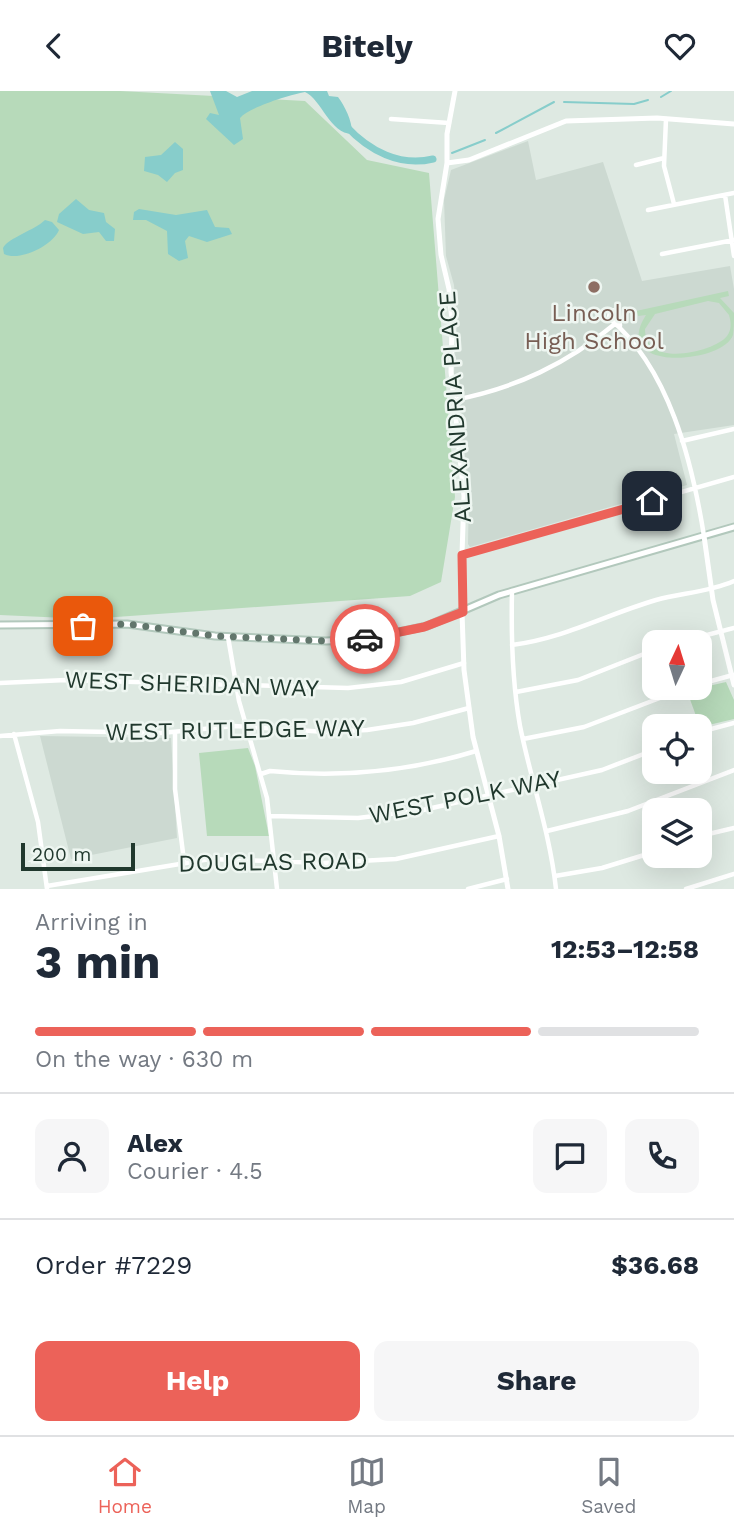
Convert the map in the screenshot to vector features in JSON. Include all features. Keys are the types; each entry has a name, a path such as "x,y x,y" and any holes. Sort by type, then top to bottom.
{"street":[{"name":"ALEXANDRIA PLACE","path":"455,91 438,219 440,255 449,289 452,321 450,362 464,496 464,663 476,751 499,836 508,889"},
{"path":"391,119 449,123"},
{"path":"447,163 469,160 559,123 666,119 734,124"},
{"path":"666,119 664,158 674,204"},
{"path":"636,165 664,158"},
{"path":"648,210 734,193"},
{"path":"725,194 734,256"},
{"path":"662,254 733,240"},
{"path":"454,400 500,390 533,377 575,355 618,325 660,388 682,441 695,488 720,634 734,685"},
{"path":"682,441 734,429"},
{"path":"462,555 734,477"},
{"path":"0,625 134,624 228,636 326,641 366,639 424,627 512,591 734,527"},
{"path":"512,645 570,633 656,600 711,589 734,581"},
{"path":"512,591 515,692 523,739 547,831 556,889"},
{"path":"712,636 734,628"},
{"path":"228,636 235,683 270,816 277,889"},
{"path":"515,692 578,680 642,655"},
{"name":"WEST SHERIDAN WAY","path":"0,683 66,680 153,684 235,683 313,688 365,687 420,677 464,663"},
{"path":"712,681 733,676"},
{"path":"523,739 595,723 654,700"},
{"name":"WEST RUTLEDGE WAY","path":"0,736 60,731 175,732 247,727 326,732 367,730 412,723 469,708"},
{"path":"712,729 734,723"},
{"path":"175,732 175,789 184,862"},
{"path":"14,734 38,822 47,887"},
{"path":"261,774 270,771 326,775 382,772 476,751"},
{"name":"WEST POLK WAY","path":"270,816 338,819 435,807 488,793 602,770 642,755"},
{"path":"547,831 628,811 734,770"},
{"path":"712,833 734,828"},
{"name":"DOUGLAS ROAD","path":"47,887 184,862 230,858 323,863 396,859 456,848 499,836"},
{"path":"555,876 602,868 642,856"},
{"path":"686,889 734,874"},
{"path":"468,889 507,879"}],"shaded area":[{"name":"Lincoln High School","path":"528,141 536,180 603,162 642,281 730,266 734,289 734,425 674,434 687,485 470,547 469,493 453,390 457,322 454,285 446,256 444,200 451,170"},
{"path":"40,736 171,738 177,838 71,859"}],"green space":[{"path":"0,91 120,91 305,101 367,160 429,173 455,497 441,582 410,596 88,619 0,615"},
{"path":"728,291 729,296 720,298 734,313 733,335 725,345 691,357 672,358 655,354 643,347 639,334 646,315 638,316 636,311","holes":["708,301 719,303 729,315 731,323 729,333 720,342 682,353 668,353 656,349 648,342 645,329 655,314"]},
{"path":"726,682 734,700 734,719 712,724 712,714 695,714 690,700 712,700 712,685"},
{"path":"248,748 255,766 269,836 207,836 199,753"}],"water":[{"path":"210,91 226,91 237,97 252,91 327,91 329,96 338,97 343,105 350,120 352,134 338,129 305,92 270,102 245,114 240,118 243,139 234,145 206,119 210,113 219,115"},
{"path":"175,142 183,149 183,170 175,173 167,182 158,175 144,171 145,157 161,155"},
{"path":"76,199 89,210 104,213 106,222 115,229 114,241 106,241 99,232 83,234 57,222 59,214"},
{"path":"139,209 176,215 207,210 215,227 229,228 232,234 207,242 189,236 185,241 188,258 179,261 168,254 167,231 146,220 133,220 134,212"},
{"path":"45,220 52,222 59,230 50,241 27,254 4,254 3,248 6,244"}],"waterway":[{"path":"661,97 671,91"},
{"path":"564,102 634,104 648,100"},
{"path":"496,133 554,102"},
{"path":"346,126 365,143 386,155 409,161 433,159"},
{"path":"452,153 485,140"}],"way so far":[{"path":"83,626 127,624 215,636 326,641 365,639"}],"place":[{"name":"Lincoln High School","path":"594,287"}],"route":[{"path":"365,639 424,627 463,612 462,555 652,501"}]}
